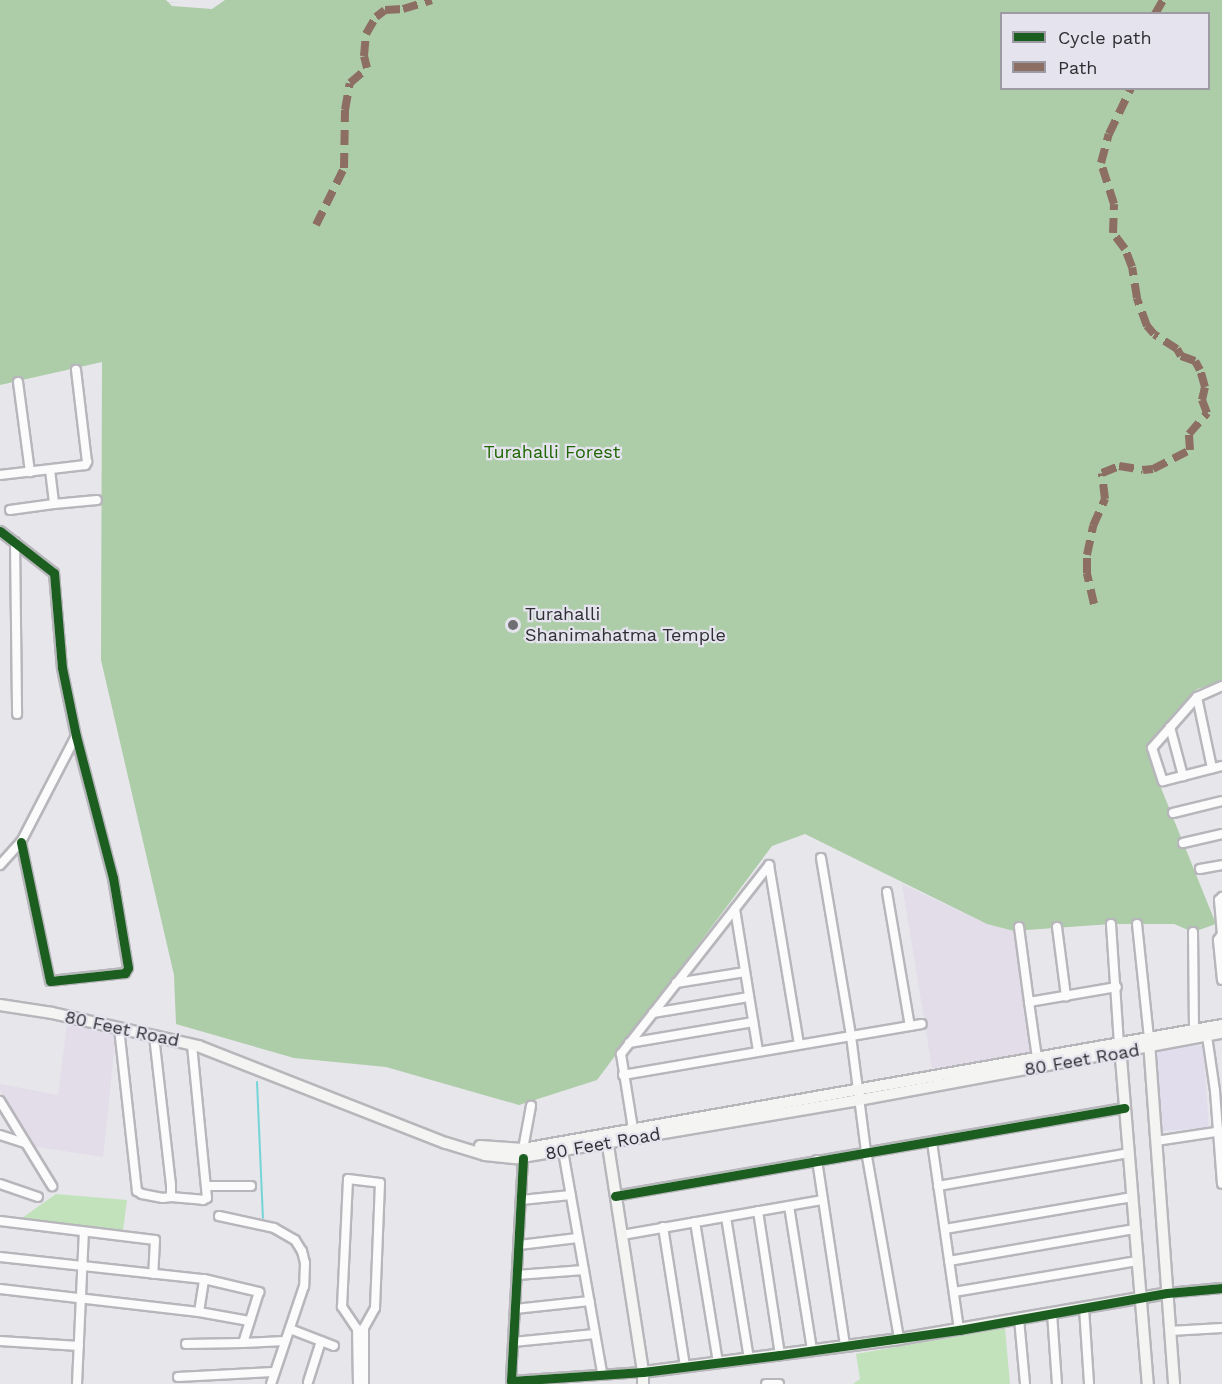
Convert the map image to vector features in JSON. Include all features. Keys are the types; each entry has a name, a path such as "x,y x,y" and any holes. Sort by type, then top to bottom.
{"main road":[{"name":"80 Feet Road","path":"0,1000 53,1008 199,1042 414,1129"},
{"name":"80 Feet Road","path":"0,1005 154,1035 192,1045 414,1129 488,1148 523,1153 563,1151 633,1129 858,1095 1037,1058 1120,1049"},
{"name":"80 Feet Road","path":"523,1153 1120,1049 1222,1025"},
{"name":"80 Feet Road","path":"1150,1043 1222,1033"},
{"path":"1150,1043 1174,1384"},
{"path":"1120,1049 1148,1384"},
{"path":"606,1138 643,1384"},
{"path":"643,1372 959,1330 1167,1293"}],"street":[{"path":"0,477 85,465 87,462 76,370"},
{"path":"18,382 30,472"},
{"path":"50,470 54,504"},
{"path":"10,510 97,500"},
{"path":"0,531 54,573 62,668 76,736 113,878 128,968 125,973 50,981 21,842"},
{"path":"15,542 17,714"},
{"path":"1222,686 1197,697 1152,749 1162,780 1222,766"},
{"path":"1197,697 1212,768"},
{"path":"1170,727 1183,776"},
{"path":"1,861 21,842 76,736"},
{"path":"1173,813 1222,801"},
{"path":"1183,843 1222,834"},
{"path":"821,858 866,1151 899,1339"},
{"path":"633,1129 621,1054 769,865 799,1044"},
{"path":"1200,869 1222,865"},
{"path":"886,892 910,1026"},
{"path":"1222,897 1219,900 1222,933 1218,940 1222,980"},
{"path":"735,909 758,1051"},
{"path":"1111,924 1120,1049"},
{"path":"1137,924 1150,1043"},
{"path":"1019,927 1037,1058"},
{"path":"1058,927 1065,996"},
{"path":"1193,932 1194,1031"},
{"path":"676,983 745,972"},
{"path":"1029,1002 1117,987"},
{"path":"653,1013 749,997"},
{"path":"629,1042 753,1022"},
{"path":"623,1075 921,1024"},
{"path":"119,1028 137,1191 142,1194 205,1199 206,1186 192,1045"},
{"path":"154,1035 171,1197"},
{"path":"1207,1036 1218,1091 1222,1184"},
{"path":"0,1101 51,1186"},
{"path":"531,1106 523,1153 510,1381 643,1372"},
{"path":"615,1196 1124,1108"},
{"path":"1156,1141 1220,1131"},
{"path":"0,1135 25,1143"},
{"path":"932,1142 959,1330"},
{"path":"563,1151 602,1373"},
{"path":"938,1186 1129,1153"},
{"path":"817,1160 845,1346"},
{"path":"358,1384 361,1345 364,1328 375,1308 380,1183 348,1179 342,1307 357,1329 361,1345 364,1384"},
{"path":"0,1184 38,1197"},
{"path":"206,1186 251,1186"},
{"path":"521,1200 571,1195"},
{"path":"945,1229 1132,1197"},
{"path":"622,1235 823,1200"},
{"path":"789,1206 812,1350"},
{"path":"758,1211 780,1355"},
{"path":"219,1216 274,1228 295,1240 302,1251 305,1275 271,1384"},
{"path":"726,1216 749,1359"},
{"path":"0,1221 155,1240 153,1274"},
{"path":"695,1222 718,1362"},
{"path":"663,1227 685,1366"},
{"path":"949,1261 1134,1229"},
{"path":"77,1384 84,1232"},
{"path":"519,1245 578,1238"},
{"path":"0,1257 204,1279 259,1292 243,1343"},
{"path":"954,1292 1137,1261"},
{"path":"517,1275 584,1270"},
{"path":"199,1312 204,1279"},
{"path":"0,1288 199,1312 249,1321"},
{"path":"1167,1293 1222,1288"},
{"path":"515,1309 590,1301"},
{"path":"1083,1308 1089,1384"},
{"path":"1052,1313 1057,1384"},
{"path":"1019,1319 1025,1384"},
{"path":"1170,1331 1222,1328"},
{"path":"290,1329 334,1346"},
{"path":"513,1342 595,1334"},
{"path":"0,1341 79,1346"},
{"path":"186,1344 285,1341"},
{"path":"308,1382 321,1341"},
{"path":"178,1377 273,1372"},
{"path":"766,1384 779,1384"}],"shaded area":[{"path":"902,884 987,924 1014,931 1034,1054 932,1068"},
{"path":"67,1023 116,1034 103,1157 31,1146 0,1090 0,1084 58,1095"},
{"path":"1203,1045 1209,1128 1161,1131 1155,1048"}],"green space":[{"name":"Turahalli Forest","path":"0,0 166,0 172,6 212,9 225,0 1222,0 1222,682 1197,689 1151,746 1155,773 1216,924 1193,932 1174,924 1111,924 1014,931 987,924 805,834 772,846 597,1080 519,1105 386,1067 294,1058 176,1024 174,975 101,660 102,362 0,385"},
{"path":"56,1194 127,1200 123,1231 22,1218"},
{"path":"1005,1328 1010,1384 853,1384 860,1379 856,1354"}],"waterway":[{"path":"257,1082 263,1218"}],"marked path":[{"path":"316,225 344,168 345,110 350,83 367,68 364,56 366,34 376,17 385,10 403,9 432,0"},
{"path":"1156,12 1163,0"},
{"path":"1094,604 1087,573 1087,555 1093,526 1105,499 1102,473 1119,466 1143,470 1153,469 1190,450 1189,434 1207,413 1202,400 1205,387 1200,370 1195,361 1181,356 1177,349 1154,334 1147,326 1137,298 1132,267 1125,249 1113,233 1114,204 1101,163 1109,134 1130,90"}],"cycle path":[{"path":"0,531 54,573 62,668 76,736 113,878 128,968 125,973 50,981 21,842"},
{"path":"615,1196 1124,1108"},
{"path":"523,1158 511,1381 643,1372 780,1355 959,1330 1167,1293 1222,1288"}],"place":[{"name":"Turahalli Shanimahatma Temple","path":"513,625"}]}
